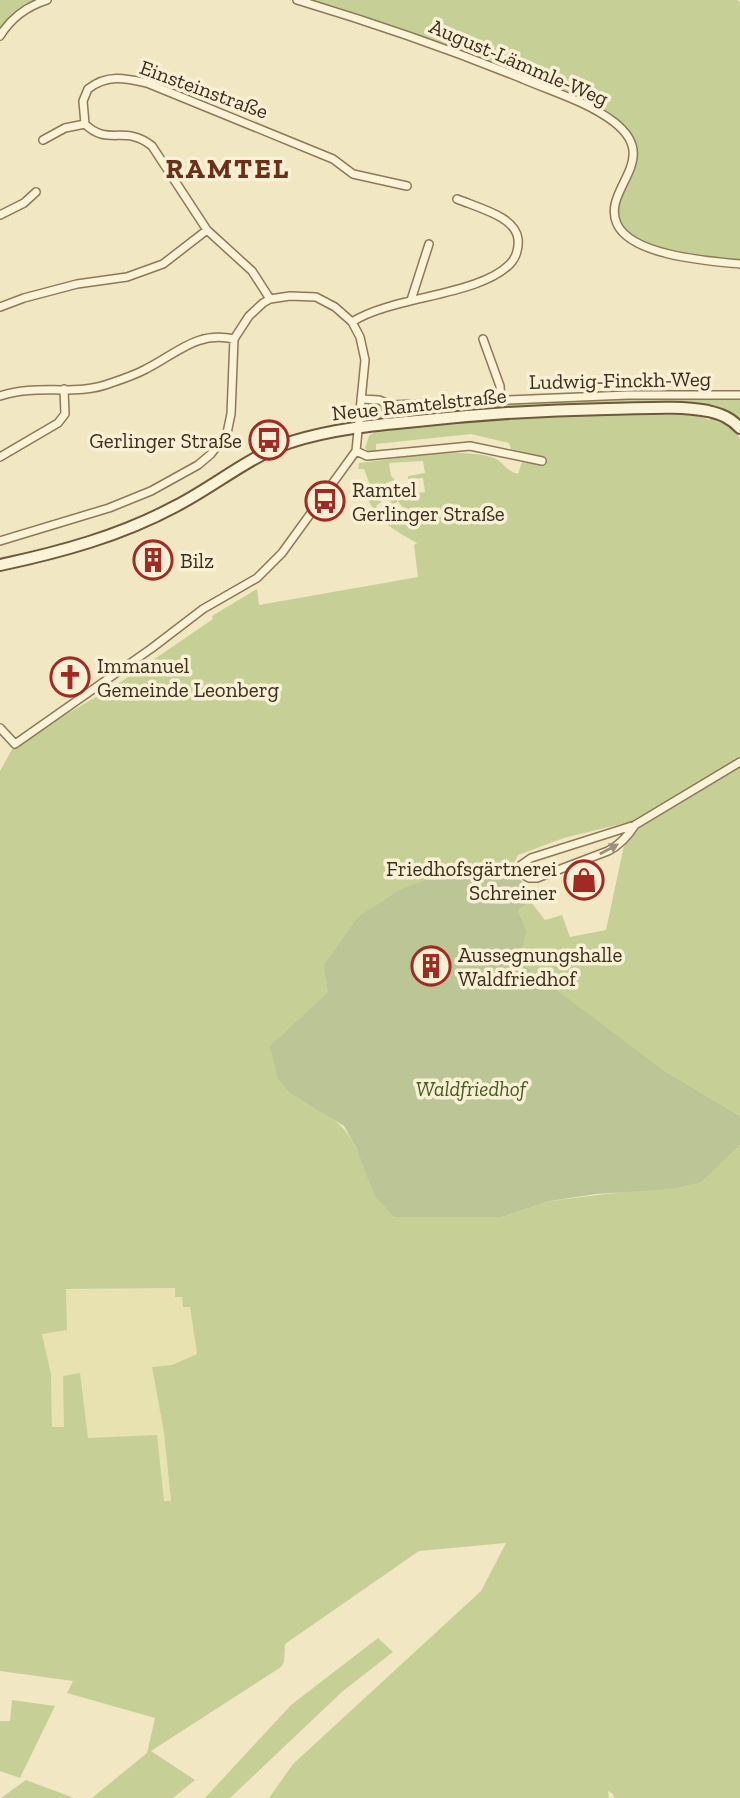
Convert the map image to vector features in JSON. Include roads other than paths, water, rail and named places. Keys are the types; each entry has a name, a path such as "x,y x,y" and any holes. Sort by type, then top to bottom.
{"main road":[{"name":"Neue Ramtelstraße","path":"0,565 90,543 127,530 180,505 230,471 271,450 309,437 357,427 505,413 653,409 705,410 724,416 740,428"}],"street":[{"path":"0,36 19,15 47,0"},
{"name":"August-Lämmle-Weg","path":"297,0 429,43 532,83 605,116 626,135 634,152 634,161 615,208 617,223 626,234 641,244 664,253 740,264"},
{"name":"Einsteinstraße","path":"85,124 83,96 88,89 106,79 122,78 147,83 195,101 332,159 353,174 407,186"},
{"path":"43,140 71,125 85,124 100,135 131,135 142,138 152,146 207,230 252,271 270,299"},
{"path":"0,215 24,203 36,192"},
{"path":"352,323 361,317 411,300 477,282 510,264 518,243 517,233 510,224 492,213 457,199"},
{"path":"0,307 77,284 127,277 163,264 207,230"},
{"path":"411,300 429,244"},
{"path":"0,541 109,508 151,491 198,465 211,454 227,433 231,414 234,339 249,316 270,299 299,295 316,297 335,307 352,323 364,353 365,376 356,451 282,554 257,578 203,609 15,744 0,728"},
{"path":"0,396 17,390 91,389 145,370 191,342 217,336 234,339"},
{"name":"Ludwig-Finckh-Weg","path":"483,339 500,386 501,400"},
{"path":"0,457 58,423 65,414 64,389"},
{"name":"Ludwig-Finckh-Weg","path":"361,399 379,400 392,405 740,395"},
{"path":"356,451 367,456 470,446 542,461"},
{"path":"635,825 629,835 608,851 537,878 522,874 521,865 531,858 635,825 740,762"}],"place":[{"name":"Gerlinger Straße","path":"269,440"},
{"name":"Ramtel Gerlinger Straße","path":"325,501"},
{"name":"Bilz","path":"153,560"},
{"name":"Immanuel Gemeinde Leonberg","path":"70,677"},
{"name":"Friedhofsgärtnerei Schreiner","path":"584,880"},
{"name":"Aussegnungshalle Waldfriedhof","path":"431,966"}],"district":[{"name":"RAMTEL","path":"228,168"}],"park label":[{"name":"Waldfriedhof","path":"471,1088"}]}
